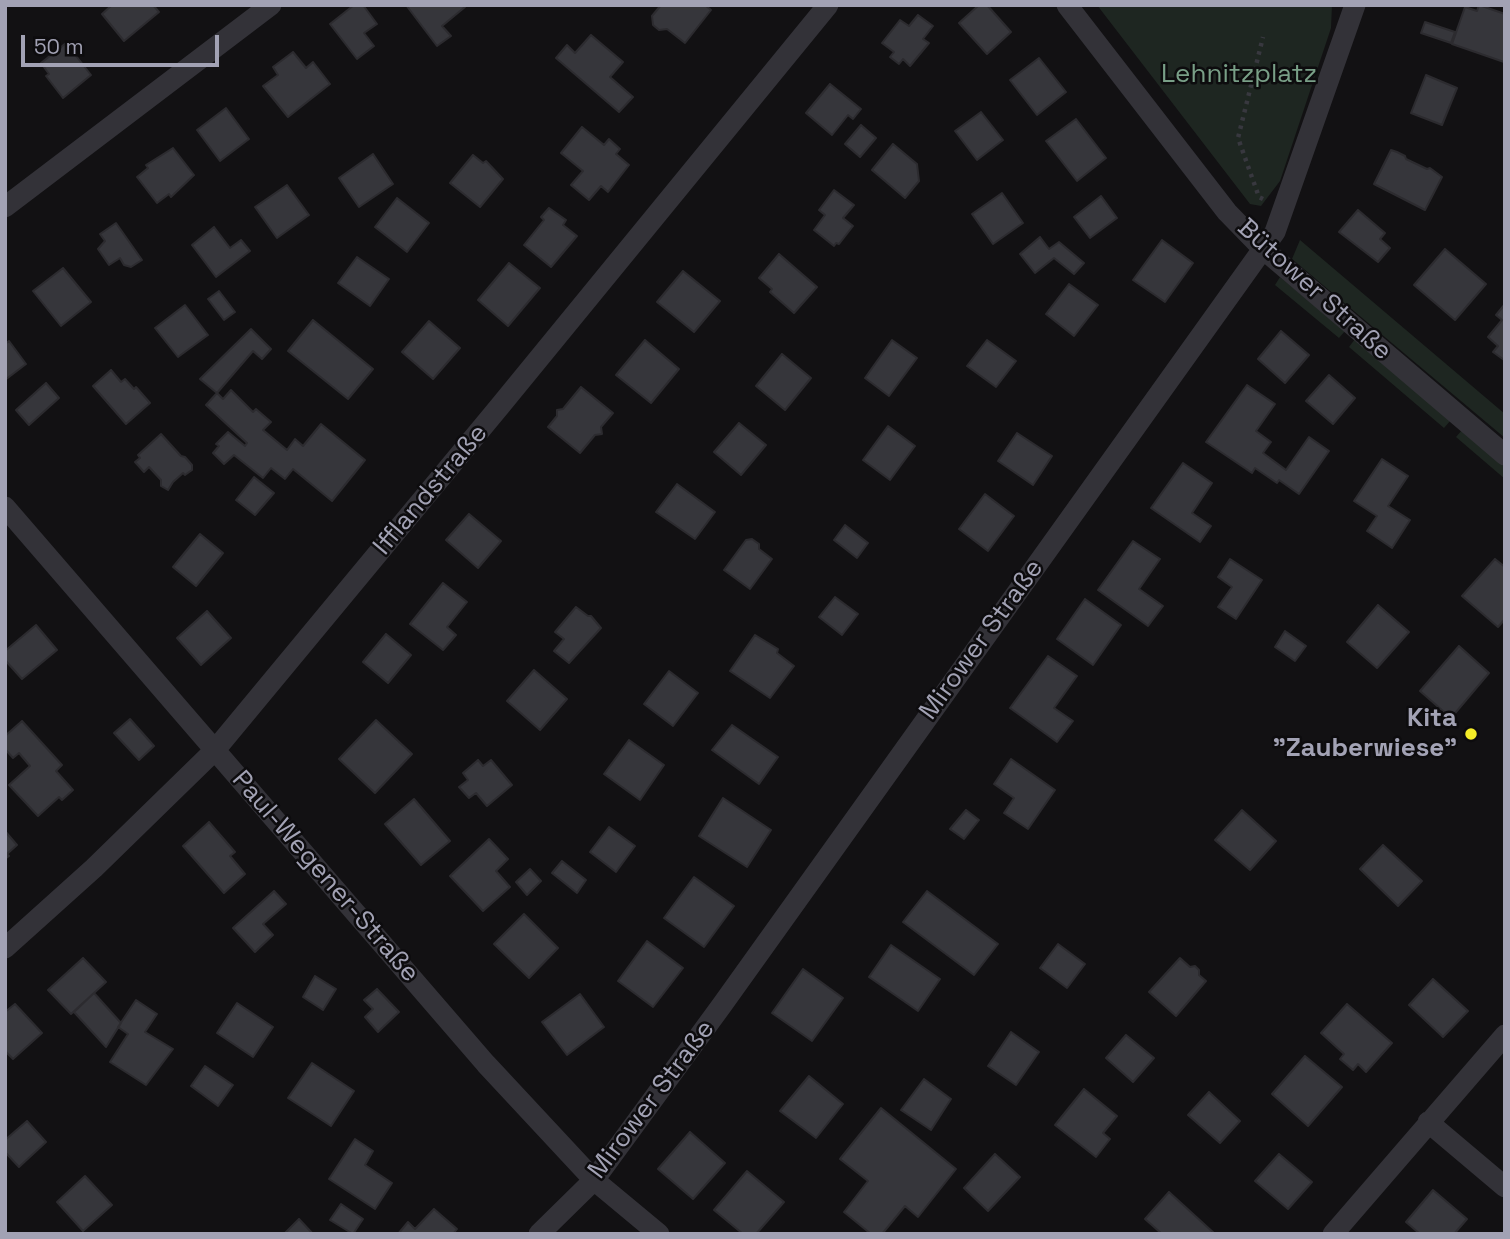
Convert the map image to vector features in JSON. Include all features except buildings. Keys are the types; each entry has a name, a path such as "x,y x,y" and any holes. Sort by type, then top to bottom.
{"street":[{"path":"5,207 271,5"},
{"name":"Ifflandstraße","path":"5,948 94,868 215,750 828,5"},
{"name":"Bütower Straße","path":"1068,5 1227,212 1262,248 1505,454"},
{"name":"Mirower Straße","path":"540,1234 594,1180 1275,232 1355,5"},
{"name":"Paul-Wegener-Straße","path":"5,507 486,1064 594,1180 659,1234"},
{"path":"1333,1234 1505,1035"},
{"path":"1428,1122 1505,1187"}],"path":[{"path":"1264,37 1238,138 1259,197 1283,209"}],"green space":[{"name":"Lehnitzplatz","path":"1097,5 1332,5 1331,28 1280,181 1261,206 1250,204"},
{"path":"1300,240 1505,414 1505,438 1292,259"},
{"path":"1280,277 1345,331 1339,338 1275,285"},
{"path":"1355,339 1451,420 1444,428 1349,347"},
{"path":"1462,430 1505,466 1505,479 1456,437"}],"place":[{"name":"Kita \"Zauberwiese\"","path":"1471,734"}]}
